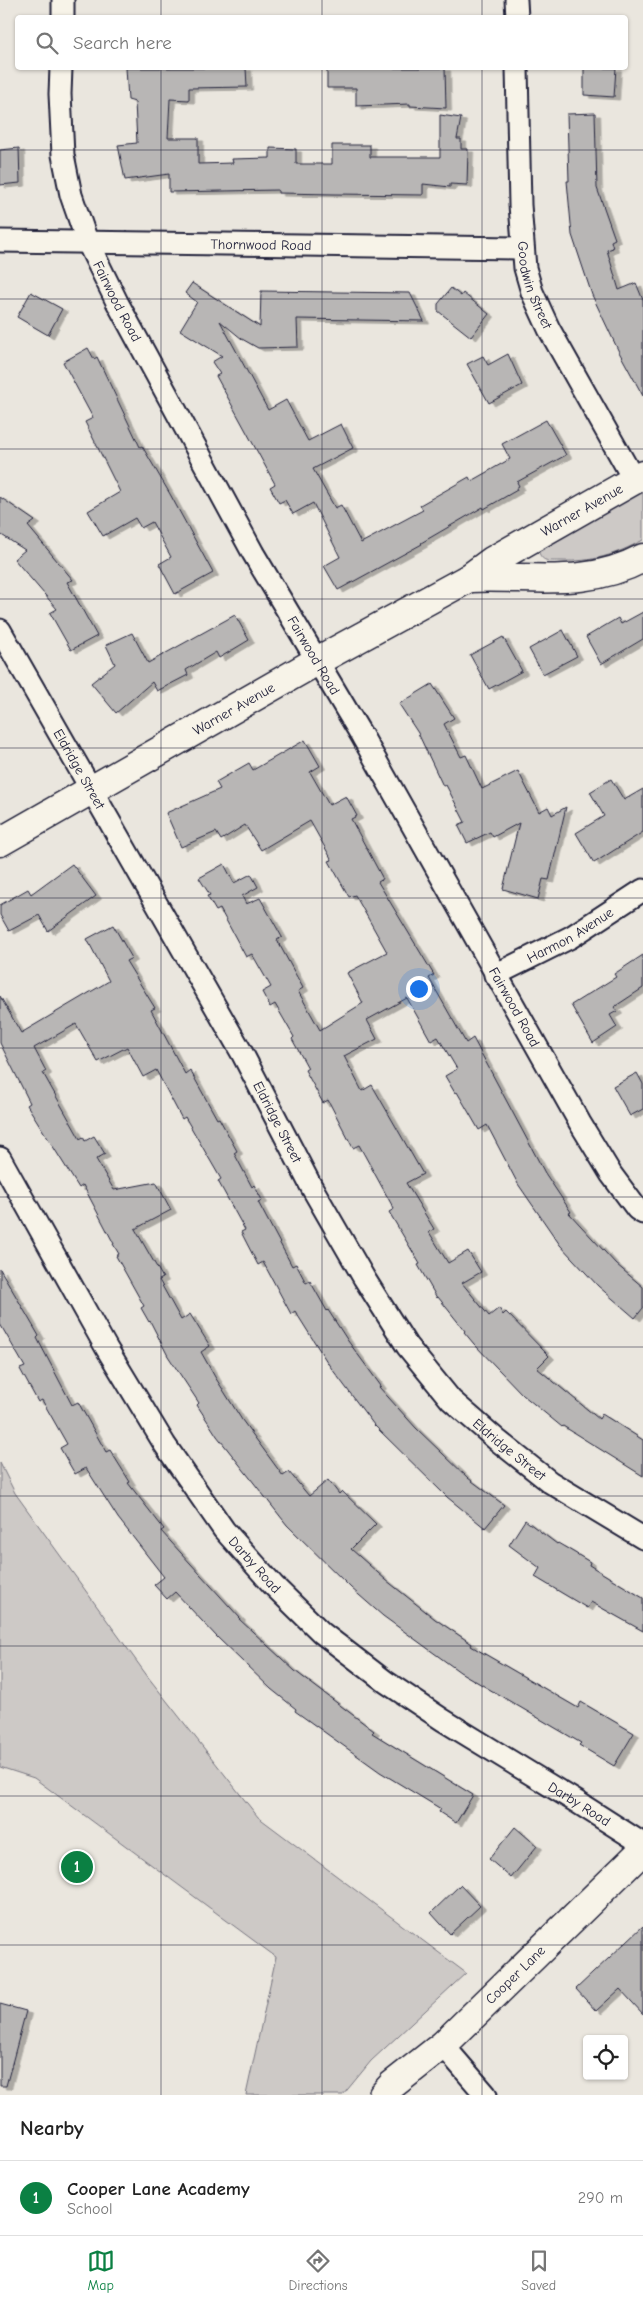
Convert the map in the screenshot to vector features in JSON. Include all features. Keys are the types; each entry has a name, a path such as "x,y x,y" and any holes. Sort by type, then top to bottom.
{"street":[{"path":"62,15 63,0"},
{"path":"516,0 517,15"},
{"name":"Fairwood Road","path":"61,70 60,94 63,155 71,195 87,241 117,302 253,554 362,736 495,975 590,1140 611,1174 637,1209 643,1213"},
{"name":"Goodwin Street","path":"517,70 523,248 525,268 532,292 549,329 638,478"},
{"name":"Thornwood Road","path":"0,241 523,248"},
{"name":"Warner Avenue","path":"0,842 318,661 469,578 492,561 638,478"},
{"name":"Warner Avenue","path":"469,578 496,577 558,580 595,576 643,558"},
{"name":"Eldridge Street","path":"0,630 242,1053 311,1186 407,1346 450,1400 497,1440 550,1482 643,1538"},
{"name":"Harmon Avenue","path":"495,975 571,937 643,890"},
{"name":"Darby Road","path":"0,1158 107,1349 165,1445 224,1530 274,1586 322,1633 386,1682 443,1720 643,1844"},
{"name":"Cooper Lane","path":"383,2095 392,2085 443,2044 643,1850"},
{"path":"443,2044 486,2095"}],"shaded area":[{"path":"643,487 643,540 613,554 594,559 553,561 543,559 539,554 538,549"},
{"path":"0,1463 15,1493 148,1677 258,1817 466,1973 371,2061 343,2095 246,2095 276,1957 34,1778 0,1767"}],"building":[{"path":"126,70 246,70 247,87 189,88 189,100 170,99 168,138 198,138 198,164 233,163 232,159 270,158 270,148 296,149 296,164 332,164 332,145 370,145 370,157 440,157 440,115 461,118 457,139 461,139 461,149 468,149 467,185 450,184 450,187 423,184 423,195 278,193 278,190 169,192 169,174 125,180 118,145 137,143 135,102 128,100"},
{"path":"327,70 445,70 446,108 410,106 410,104 356,106 356,88 327,88"},
{"path":"584,70 616,70 614,97 584,95"},
{"path":"595,113 597,188 615,239 611,241 613,248 607,250 619,290 636,283 643,300 643,396 619,352 592,295 572,235 567,181 569,181 567,114"},
{"path":"19,148 20,183 0,185 0,150"},
{"path":"192,283 260,327 261,291 410,293 424,321 297,319 298,347 258,348 242,339 220,321 268,410 286,400 308,441 341,424 353,448 313,469 335,508 341,505 361,543 423,510 420,505 469,477 471,481 510,459 502,444 546,420 566,455 517,482 519,486 516,488 517,490 484,509 483,507 422,544 338,590 324,566 340,557 313,503 293,514 285,500 279,503 270,487 275,484 216,376 220,374 212,362 222,356 180,330 197,302 185,293"},
{"path":"451,288 461,296 463,293 489,314 471,337 438,311 438,304"},
{"path":"31,292 62,309 48,335 17,317"},
{"path":"88,348 94,359 97,357 140,447 142,446 170,494 213,573 175,594 159,564 171,557 152,522 141,528 135,518 103,536 88,511 120,492 85,422 93,418 63,362"},
{"path":"508,354 522,385 489,403 467,364 483,356 488,365"},
{"path":"0,497 35,521 28,526 73,580 67,582 97,636 71,650 50,613 57,609 14,559 25,550 0,534"},
{"path":"643,612 643,639 601,664 586,637 618,618 621,624"},
{"path":"235,615 249,640 219,658 216,652 186,670 188,675 157,691 152,682 116,713 91,683 115,664 106,645 132,633 148,663"},
{"path":"563,630 577,656 543,674 529,649"},
{"path":"503,637 522,671 489,689 470,655"},
{"path":"432,684 454,718 444,724 461,757 466,755 482,789 518,771 539,812 548,807 552,815 566,807 549,880 543,879 538,899 503,889 519,823 493,837 490,832 467,843 458,825 465,822 446,785 443,786 418,733 399,704"},
{"path":"305,740 320,766 310,772 329,805 346,796 357,816 351,819 383,879 378,882 434,975 429,978 466,1043 473,1038 545,1173 571,1212 569,1213 616,1264 643,1287 643,1308 635,1318 598,1286 560,1245 518,1184 487,1125 479,1130 457,1092 455,1093 445,1076 457,1069 438,1037 431,1041 407,998 367,1020 377,1039 344,1056 362,1091 372,1085 423,1174 406,1183 434,1229 429,1232 448,1263 468,1251 481,1272 462,1283 489,1316 499,1308 503,1315 506,1312 549,1356 537,1368 599,1419 602,1414 643,1440 643,1476 562,1427 523,1395 474,1344 437,1298 418,1265 420,1264 389,1212 394,1209 359,1145 353,1148 328,1100 323,1103 305,1070 308,1068 292,1039 294,1037 275,1004 270,1007 262,992 271,987 252,954 246,957 220,909 216,911 207,896 210,895 199,878 224,864 234,883 251,874 258,887 242,896 246,904 260,898 282,937 277,940 303,988 298,991 320,1030 363,1003 347,973 387,952 355,895 349,897 329,861 332,860 310,821 261,850 245,825 221,840 216,832 181,847 166,813 220,789 216,782 249,763 253,770"},
{"path":"611,779 624,800 643,789 643,832 594,863 576,833 604,816 590,792"},
{"path":"72,864 96,896 48,931 39,915 9,931 0,915 0,905 28,889 31,894"},
{"path":"113,925 132,958 126,961 155,1008 151,1010 185,1074 190,1070 217,1119 219,1118 237,1151 234,1153 252,1187 254,1185 262,1200 258,1202 292,1266 296,1264 306,1283 310,1281 327,1311 381,1386 379,1387 416,1428 468,1478 504,1505 485,1528 447,1497 374,1425 329,1365 295,1311 291,1314 263,1262 258,1265 241,1232 245,1230 218,1181 221,1179 185,1117 182,1119 156,1070 143,1077 127,1047 98,1062 76,1024 34,1048 46,1071 43,1073 80,1139 83,1137 85,1141 94,1136 105,1154 96,1159 114,1190 156,1182 171,1210 135,1229 163,1278 159,1280 181,1320 190,1314 210,1346 201,1352 215,1377 242,1420 283,1476 289,1472 309,1496 328,1480 339,1494 342,1491 376,1524 351,1549 435,1619 472,1644 471,1646 578,1708 581,1702 634,1733 614,1766 579,1745 581,1743 460,1672 383,1616 351,1588 287,1525 217,1436 197,1405 199,1403 168,1356 141,1308 144,1306 116,1256 119,1254 83,1185 79,1188 27,1105 30,1103 0,1043 0,996 21,1033 109,981 87,939"},
{"path":"643,955 643,988 614,1007 617,1011 610,1015 617,1027 593,1043 571,1005 616,977 614,974"},
{"path":"637,1073 643,1084 643,1109 630,1116 613,1086"},
{"path":"0,1269 39,1336 37,1338 72,1405 78,1402 106,1452 110,1450 130,1482 128,1483 164,1529 161,1531 239,1619 295,1671 374,1731 372,1733 473,1795 456,1823 439,1812 441,1809 380,1772 295,1711 296,1709 271,1689 217,1637 175,1592 167,1599 154,1585 164,1577 118,1518 86,1468 75,1474 60,1448 67,1444 42,1400 38,1402 20,1369 25,1367 0,1324"},
{"path":"525,1520 557,1544 590,1562 589,1565 643,1598 643,1631 591,1602 587,1608 535,1577 540,1568 509,1545"},
{"path":"515,1827 537,1846 511,1878 489,1859"},
{"path":"460,1885 480,1906 450,1934 431,1913"},
{"path":"643,1926 643,2014 620,1989 596,2011 576,1989"},
{"path":"0,2004 26,2011 6,2086 0,2086"}],"place":[{"name":"Cooper Lane Academy","path":"77,1867"}]}
